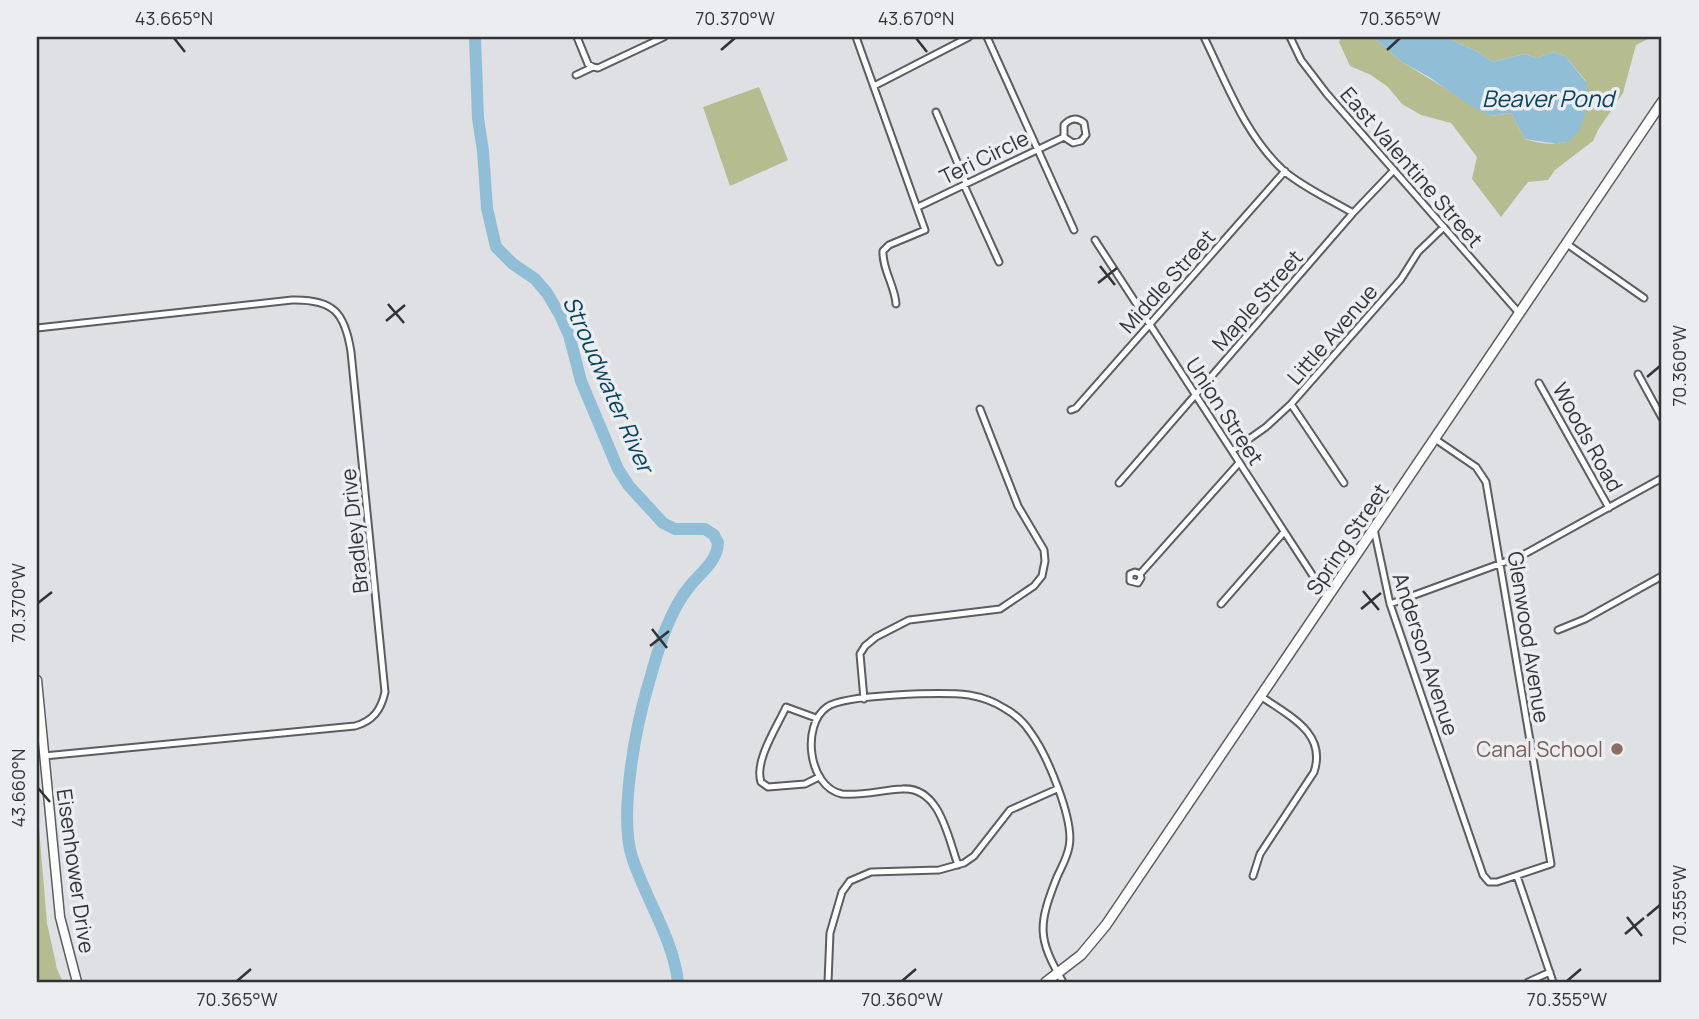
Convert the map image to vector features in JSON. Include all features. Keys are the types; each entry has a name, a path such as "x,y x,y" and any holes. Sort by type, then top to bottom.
{"main road":[{"name":"Spring Street","path":"1045,982 1061,978 1106,925 1662,102"}],"street":[{"path":"577,37 586,59 593,67"},
{"path":"576,75 593,67 598,68 660,37"},
{"path":"856,37 925,230 889,245 883,251 882,257 895,292 896,304"},
{"path":"874,86 970,37"},
{"path":"987,37 1074,230"},
{"path":"1204,37 1246,124 1259,144 1284,171 1353,214"},
{"name":"East Valentine Street","path":"1290,37 1312,75 1519,313"},
{"path":"936,112 999,261"},
{"name":"Teri Circle","path":"1078,119 1086,127 1084,138 1077,143 1064,137 1063,129 1070,120 1078,119"},
{"name":"Teri Circle","path":"918,207 1064,137"},
{"name":"Maple Street","path":"1119,483 1394,170"},
{"name":"Middle Street","path":"1071,411 1284,171"},
{"name":"Little Avenue","path":"1232,451 1266,427 1291,404 1401,279 1418,251 1444,227"},
{"name":"Union Street","path":"1095,240 1328,599"},
{"path":"1567,244 1644,298"},
{"name":"Bradley Drive","path":"37,328 306,299 321,303 342,318 347,328 351,352 385,679 384,699 377,714 355,726 44,755"},
{"path":"1638,373 1662,418"},
{"name":"Woods Road","path":"1539,383 1609,508"},
{"path":"1291,404 1345,483"},
{"path":"864,699 860,654 871,640 909,620 1000,609 1034,586 1042,576 1044,550 1018,506 980,409"},
{"name":"Glenwood Avenue","path":"1435,439 1476,467 1486,482 1551,864"},
{"path":"1140,574 1239,463"},
{"path":"1391,604 1521,556 1662,478"},
{"name":"Anderson Avenue","path":"1374,529 1391,604 1483,875 1492,883 1551,864"},
{"path":"1221,604 1284,532"},
{"path":"1558,630 1585,619 1662,576"},
{"name":"Eisenhower Drive","path":"37,680 60,917 77,982"},
{"path":"958,865 939,814 926,795 916,790 904,789 848,795 838,794 825,787 818,777 814,763 812,736 816,718 834,703 931,693 977,696 999,705 1020,719 1042,752 1070,825 1069,847 1049,898 1042,927 1045,946 1061,978"},
{"path":"1253,876 1260,854 1314,772 1317,758 1315,744 1305,727 1262,697"},
{"path":"816,718 786,707 761,759 759,771 761,782 768,787 805,784 818,777"},
{"path":"828,982 830,933 842,892 850,881 872,872 939,870 958,865 974,856 1010,810 1057,789"},
{"path":"1517,876 1553,982"},
{"path":"1528,982 1550,972"}],"green space":[{"path":"1341,37 1373,37 1402,62 1491,116 1511,113 1525,139 1558,144 1575,134 1582,112 1586,81 1565,56 1553,52 1537,58 1524,54 1492,62 1480,53 1445,37 1652,37 1636,45 1623,93 1593,141 1555,170 1548,180 1528,182 1501,217 1472,179 1477,157 1451,123 1421,115 1402,104 1388,87 1371,75 1350,66 1339,42"},
{"path":"759,87 788,160 730,186 703,107"},
{"path":"37,805 47,923 57,969 63,982 37,982"}],"water":[{"name":"Beaver Pond","path":"1373,37 1445,37 1480,53 1492,62 1524,54 1537,58 1553,52 1565,56 1586,82 1590,100 1579,130 1571,140 1557,144 1525,139 1511,113 1491,116 1471,106 1402,62"}],"waterway":[{"name":"Stroudwater River","path":"475,37 478,118 487,208 496,247 513,264 535,279 560,315 569,335 581,381 618,469 629,486 663,523 675,529 705,529 714,535 718,543 715,556 682,597 664,635 647,689 630,773 628,840 638,873 671,950 678,982"}],"place":[{"name":"Canal School","path":"1617,749"}]}
